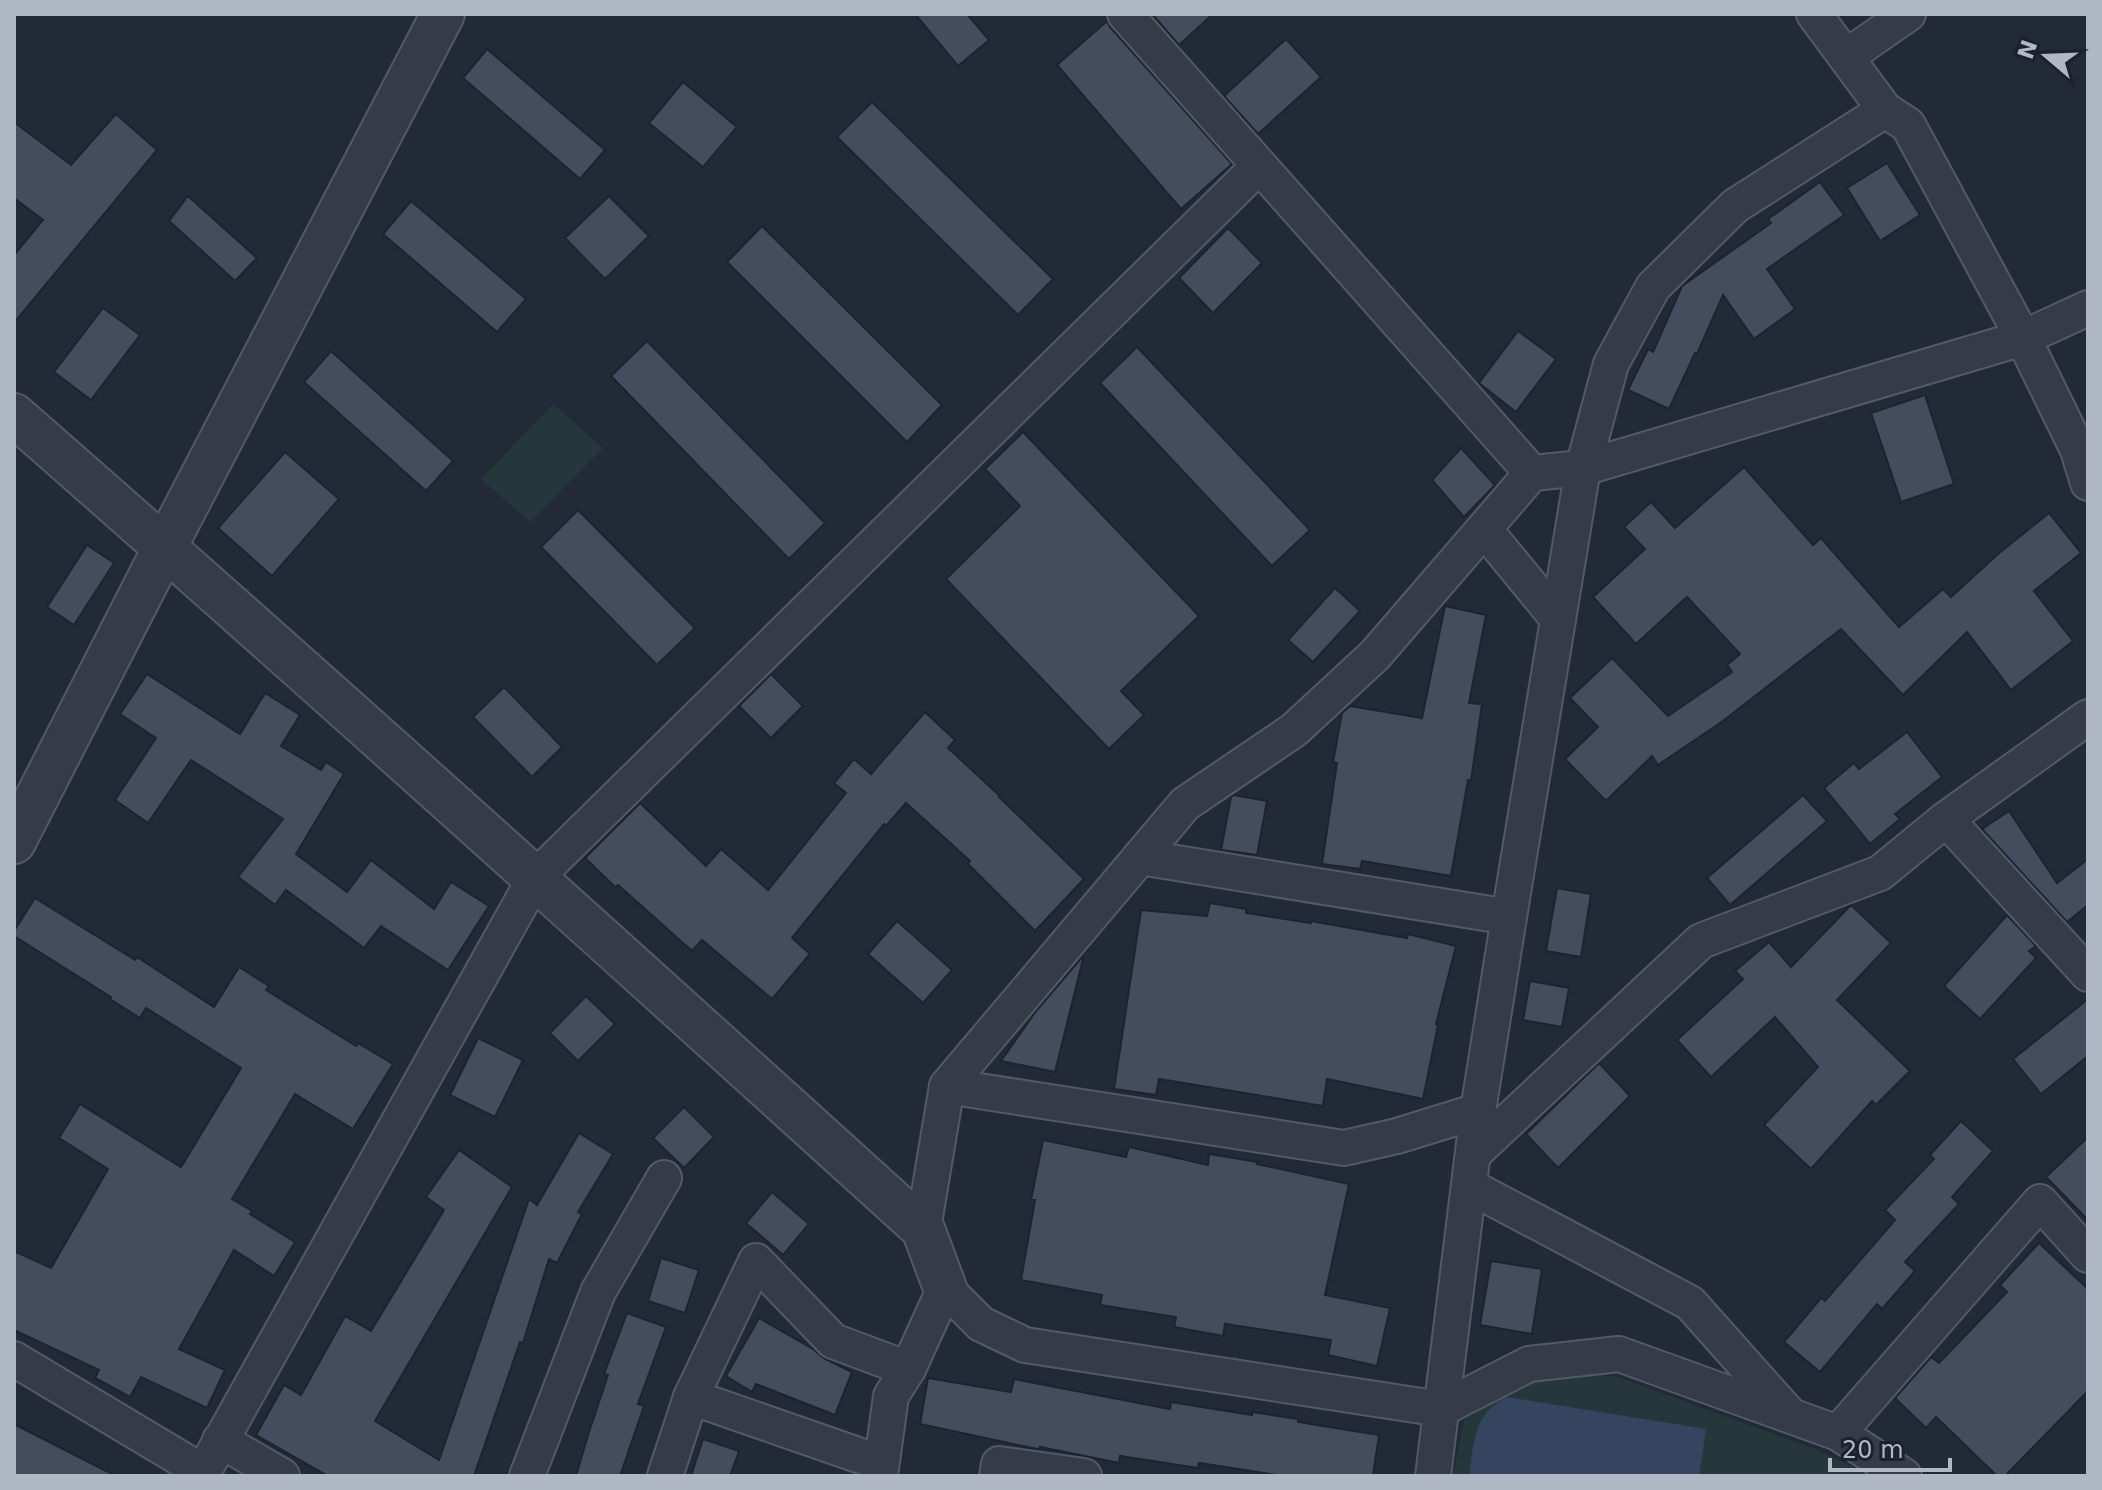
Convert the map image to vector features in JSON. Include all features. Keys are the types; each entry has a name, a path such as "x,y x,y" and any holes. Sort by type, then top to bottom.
{"street":[{"path":"14,842 443,14"},
{"path":"1125,14 1532,473"},
{"path":"1814,14 1885,110 1908,125 2023,338 2078,450 2088,483"},
{"path":"1846,57 1908,14"},
{"path":"1433,1476 1478,1111 1509,917 1583,468 1611,364 1653,287 1735,206 1885,110"},
{"path":"14,1359 202,1474 535,878 1259,166"},
{"path":"923,1229 947,1086 1185,804 1294,730 1375,655 1532,473 1583,468 2023,338 2088,308"},
{"path":"14,415 535,878 923,1229 945,1288 981,1324 1025,1345 1441,1409 1529,1364 1619,1354 1838,1433 1904,1476"},
{"path":"1484,529 1558,619"},
{"path":"1471,1170 1701,941 1880,873 1946,819 2088,717"},
{"path":"1946,819 2088,974"},
{"path":"1140,857 1509,917"},
{"path":"947,1086 1344,1148 1397,1136 1478,1111"},
{"path":"1471,1170 1690,1303 1790,1416"},
{"path":"527,1476 598,1292 664,1178"},
{"path":"1838,1433 2040,1202 2088,1255"},
{"path":"665,1476 691,1397 756,1261 833,1341 908,1369"},
{"path":"691,1397 880,1470 891,1396 908,1369 945,1288"},
{"path":"220,1440 282,1476"},
{"path":"997,1476 999,1464 1084,1476"}],"shaded area":[{"path":"553,404 603,448 530,522 481,479"},
{"path":"1588,1373 1618,1377 1818,1450 1872,1476 1453,1476 1464,1420 1533,1379"}],"water":[{"path":"1507,1397 1706,1429 1699,1476 1469,1476 1474,1441 1481,1420 1487,1411"}],"building":[{"path":"915,14 967,14 989,40 958,66"},
{"path":"1152,14 1213,14 1179,45"},
{"path":"1107,21 1232,164 1181,209 1057,65"},
{"path":"1286,39 1321,77 1258,134 1224,96"},
{"path":"487,49 605,150 580,179 463,78"},
{"path":"683,82 737,127 703,167 649,123"},
{"path":"872,102 1053,279 1018,315 837,137"},
{"path":"116,114 157,150 14,323 14,255 43,220 14,198 14,122 71,165"},
{"path":"1887,163 1920,215 1880,241 1847,188"},
{"path":"1820,182 1844,215 1767,269 1795,309 1754,339 1723,295 1669,409 1628,390 1648,349 1653,352 1682,286 1771,223 1768,219"},
{"path":"188,196 257,258 235,281 169,221"},
{"path":"609,196 649,236 605,279 565,238"},
{"path":"411,201 526,299 497,332 383,234"},
{"path":"762,226 942,405 907,442 727,262"},
{"path":"1228,228 1262,263 1213,313 1179,278"},
{"path":"103,308 140,335 91,400 54,372"},
{"path":"1518,331 1556,359 1516,412 1479,383"},
{"path":"647,341 825,523 789,559 611,376"},
{"path":"1137,347 1310,530 1272,566 1100,383"},
{"path":"331,351 453,461 426,491 304,382"},
{"path":"1925,395 1954,484 1901,502 1871,413"},
{"path":"1023,432 1199,616 1121,691 1144,715 1109,749 946,579 1020,506 985,469"},
{"path":"1461,448 1495,485 1464,517 1432,480"},
{"path":"285,452 339,499 272,576 218,528"},
{"path":"1744,467 1813,545 1821,538 1899,627 1943,589 1951,597 2049,513 2081,553 2034,591 2073,641 2011,690 1967,632 1903,695 1841,629 1723,721 1658,765 1652,756 1606,801 1565,759 1598,727 1570,698 1612,658 1668,716 1732,672 1727,665 1740,654 1687,597 1636,644 1593,597 1645,549 1624,527 1651,502 1675,528"},
{"path":"578,510 695,628 657,665 541,547"},
{"path":"87,545 114,563 74,625 47,607"},
{"path":"1335,588 1360,611 1313,662 1288,640"},
{"path":"1445,606 1486,615 1469,703 1482,704 1471,781 1468,780 1451,876 1362,861 1360,869 1322,864 1337,763 1333,762 1342,713 1350,706 1422,718"},
{"path":"147,674 240,734 265,693 300,715 281,746 321,770 326,762 344,774 296,854 347,892 371,860 434,909 451,882 489,906 448,970 381,926 364,948 286,890 275,905 238,877 283,819 191,760 148,823 115,800 156,738 120,714"},
{"path":"771,674 803,706 771,738 739,706"},
{"path":"504,687 562,747 532,777 473,717"},
{"path":"925,712 955,740 948,748 1084,879 1035,931 968,864 970,861 906,803 886,826 884,824 792,938 810,954 772,999 702,940 692,951 585,858 640,803 706,866 721,849 768,890 846,793 834,783 854,759 871,774"},
{"path":"1907,732 1942,777 1895,814 1900,819 1870,844 1824,788 1854,763 1859,769"},
{"path":"1803,795 1827,821 1730,905 1707,878"},
{"path":"1231,797 1267,801 1257,855 1221,850"},
{"path":"2009,811 2057,883 2088,859 2088,905 2067,922 1982,829"},
{"path":"1557,888 1591,894 1581,957 1546,951"},
{"path":"35,898 135,960 137,957 214,1007 239,967 269,986 266,990 356,1046 358,1043 393,1064 353,1129 295,1094 232,1199 295,1242 274,1276 234,1250 179,1349 225,1370 207,1408 141,1377 130,1397 95,1378 99,1370 14,1330 14,1251 51,1268 108,1169 59,1138 80,1104 181,1167 241,1068 146,1008 140,1018 14,936 14,931"},
{"path":"1210,903 1246,909 1246,913 1407,938 1408,934 1456,946 1436,1024 1423,1099 1327,1079 1323,1106 1159,1079 1156,1095 1114,1089 1141,910 1207,916"},
{"path":"1851,905 1891,943 1837,1000 1910,1071 1876,1105 1872,1101 1811,1169 1764,1125 1818,1067 1775,1017 1711,1077 1677,1040 1743,979 1735,971 1769,942 1791,967"},
{"path":"2007,915 2036,946 2029,951 2036,958 1980,1019 1944,986"},
{"path":"897,921 952,970 923,1003 868,954"},
{"path":"1084,955 1055,1072 1001,1061 1036,1011"},
{"path":"1530,981 1569,988 1562,1027 1523,1020"},
{"path":"586,996 615,1024 578,1061 550,1033"},
{"path":"2088,999 2088,1056 2041,1094 2013,1059"},
{"path":"478,1038 523,1060 495,1117 450,1095"},
{"path":"1599,1063 1630,1096 1558,1168 1526,1134"},
{"path":"684,1107 714,1137 684,1168 653,1138"},
{"path":"1961,1121 1993,1151 1952,1197 1959,1204 1905,1262 1915,1271 1882,1309 1877,1304 1820,1372 1784,1342 1821,1298 1825,1301 1895,1220 1885,1210 1934,1159 1930,1155"},
{"path":"579,1133 613,1154 578,1212 582,1214 557,1263 549,1259 523,1343 520,1342 474,1476 328,1476 256,1435 284,1385 301,1395 345,1316 371,1331 444,1210 426,1197 459,1150 512,1187 375,1421 439,1460 529,1199 537,1205"},
{"path":"2088,1137 2088,1220 2046,1177"},
{"path":"1043,1140 1126,1157 1129,1147 1208,1165 1209,1154 1258,1162 1349,1184 1325,1295 1390,1308 1377,1366 1328,1355 1331,1340 1225,1324 1223,1336 1174,1327 1176,1317 1100,1305 1102,1295 1021,1280 1035,1200 1031,1200"},
{"path":"772,1192 809,1224 783,1255 746,1223"},
{"path":"2039,1243 2088,1289 2088,1391 2005,1476 1997,1476 1936,1417 1926,1428 1895,1398 1931,1357 1939,1363 2007,1292 2000,1285"},
{"path":"661,1258 699,1270 685,1313 648,1301"},
{"path":"1491,1261 1542,1269 1532,1334 1480,1325"},
{"path":"627,1313 666,1327 638,1404 644,1406 620,1476 576,1476 608,1375 604,1374"},
{"path":"759,1318 852,1372 835,1415 756,1384 752,1392 726,1376"},
{"path":"928,1378 1011,1392 1014,1379 1170,1409 1171,1402 1252,1415 1252,1412 1379,1435 1373,1476 1283,1476 1199,1463 1198,1468 1120,1456 1119,1463 920,1424"},
{"path":"14,1424 116,1476 14,1476"},
{"path":"703,1439 739,1451 730,1476 691,1476"}]}
